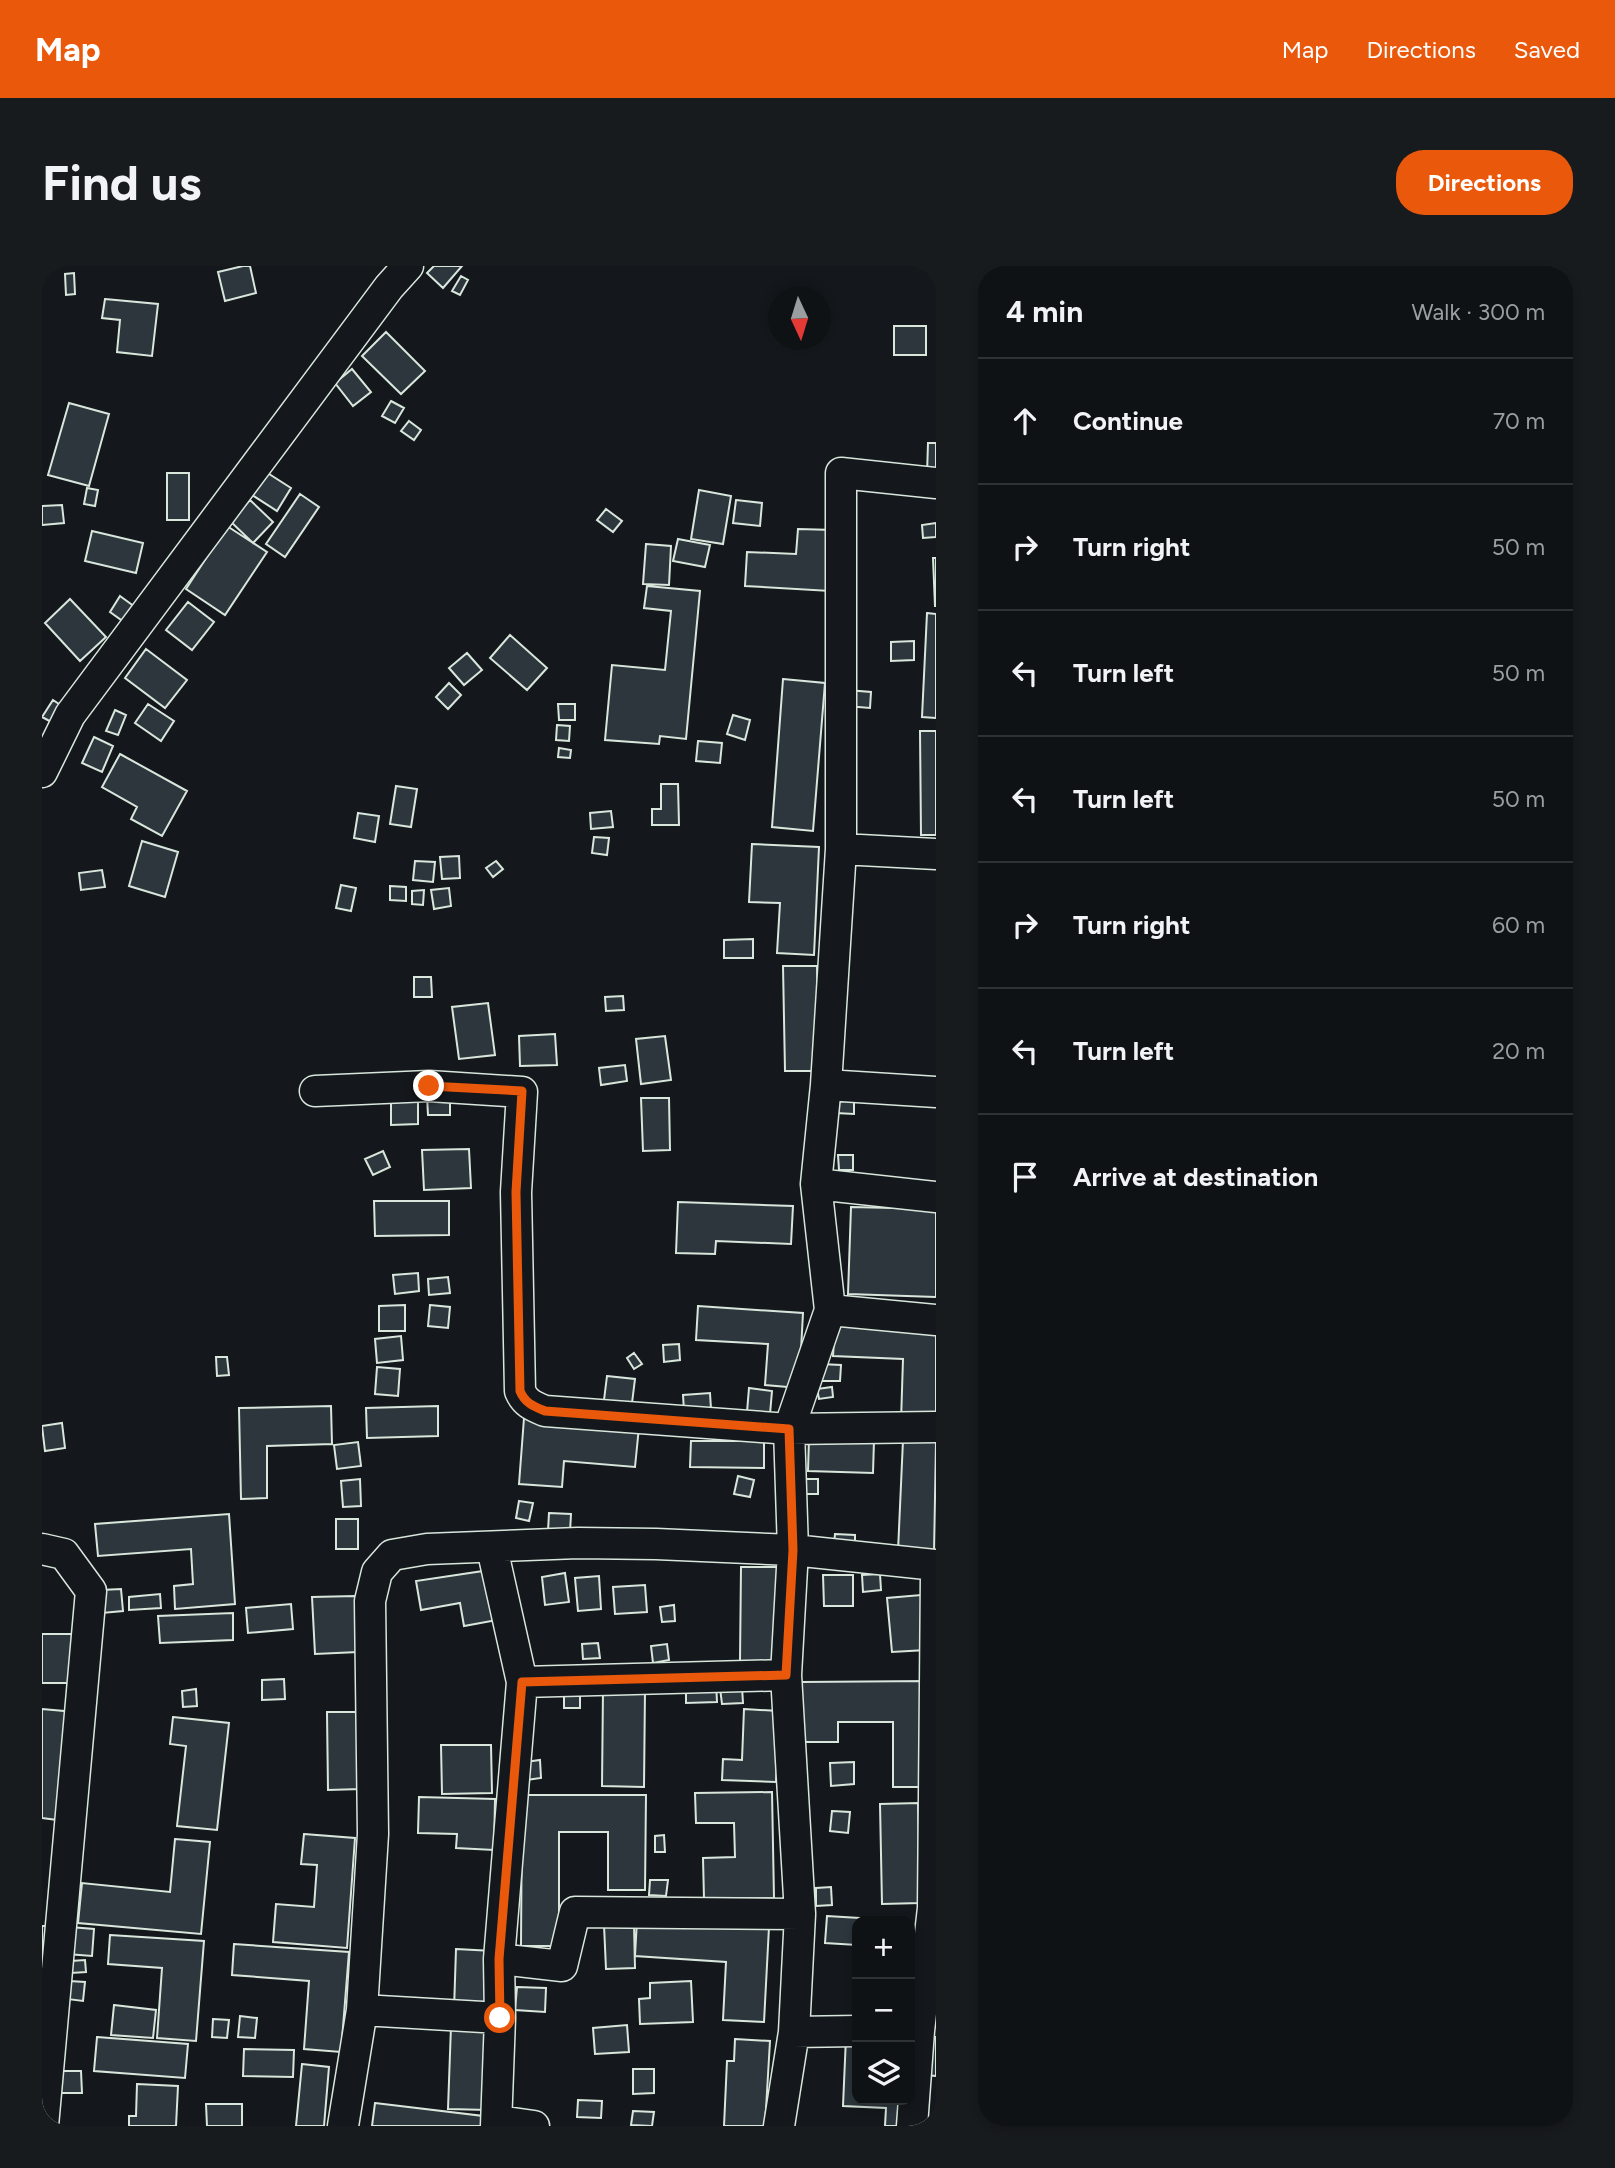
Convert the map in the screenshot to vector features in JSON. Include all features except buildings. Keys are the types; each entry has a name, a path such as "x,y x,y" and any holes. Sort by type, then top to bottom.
{"street":[{"path":"42,772 70,715 408,266"},
{"path":"779,2126 794,2032 800,1914 786,1675 793,1550 789,1429 831,1310 816,1184 826,1085 841,849 841,473 936,483"},
{"path":"841,849 936,854"},
{"path":"826,1085 936,1092"},
{"path":"315,1091 429,1086 522,1091 516,1192 520,1391 523,1399 530,1405 545,1411 789,1429 936,1427"},
{"path":"816,1184 936,1197"},
{"path":"831,1310 936,1320"},
{"path":"343,2126 362,2011 373,1834 369,1601 377,1572 391,1555 427,1549 591,1544 793,1550 936,1565"},
{"path":"492,1548 522,1682 499,1959 497,2123 534,2126"},
{"path":"42,1549 64,1554 91,1591 43,2126"},
{"path":"915,2025 934,1908 936,1574"},
{"path":"522,1682 786,1675"},
{"path":"499,1959 562,1966 575,1912 800,1914"},
{"path":"362,2011 500,2018"},
{"path":"794,2032 852,2031"},
{"path":"912,2126 914,2042"}],"route":[{"path":"429,1086 522,1091 516,1192 520,1391 523,1399 545,1411 789,1429 793,1550 786,1675 522,1682 499,1959 500,2018"}]}
